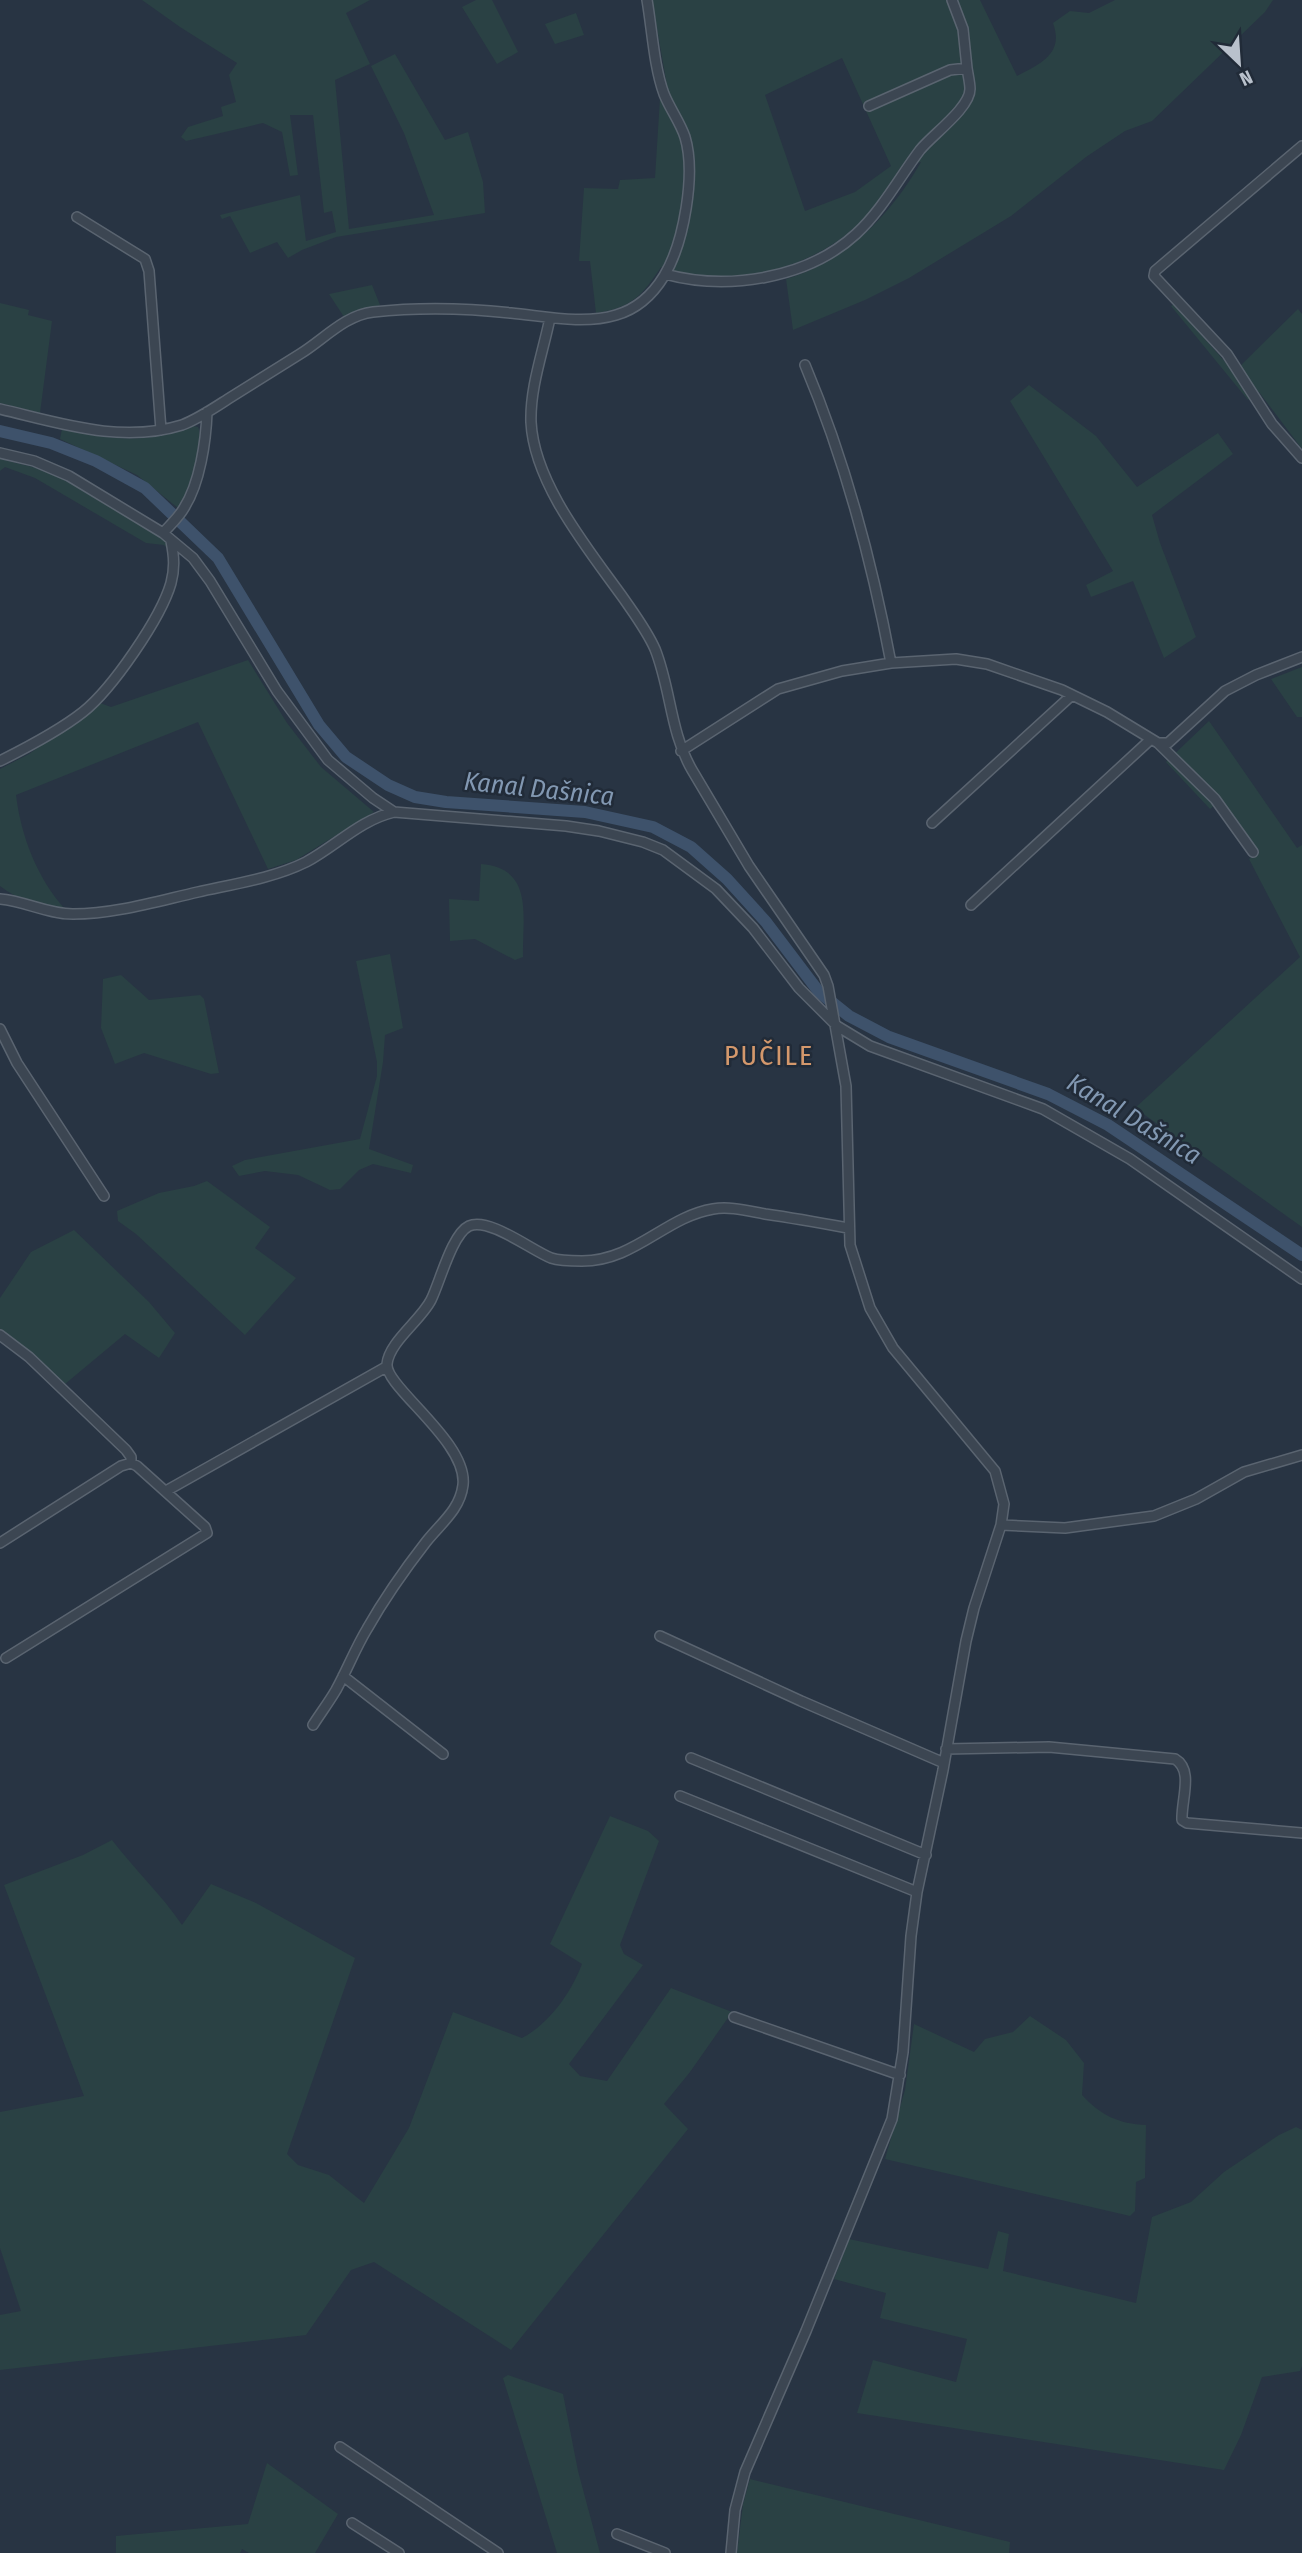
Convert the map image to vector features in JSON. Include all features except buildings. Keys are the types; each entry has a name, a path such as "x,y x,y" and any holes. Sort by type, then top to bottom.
{"street":[{"path":"0,409 103,432 133,434 161,430 184,424 207,412 346,322 369,313 440,310 594,319 634,309 652,293 665,274 685,212 690,172 685,138 664,94 648,0"},
{"path":"665,274 689,280 732,281 765,278 815,262 856,234 878,210 921,149 966,102 970,92 963,29 952,0"},
{"path":"869,106 950,70 967,68"},
{"path":"1302,146 1155,271 1154,276 1227,354 1272,424 1302,458"},
{"path":"77,217 145,259 149,271 161,430"},
{"path":"550,318 534,385 531,422 535,448 546,479 567,515 643,626 654,648 681,751 749,866 824,975 846,1086 848,1228 855,1266 880,1328 995,1471 1004,1504 1001,1525 971,1619 917,1892 900,2075 892,2119 745,2472 735,2510 731,2553"},
{"path":"805,365 826,414 843,470 879,600 891,663"},
{"path":"166,531 185,508 206,438 207,412"},
{"path":"0,453 34,461 69,476 166,531 175,560 167,593 148,631 111,681 84,711 23,750 0,761"},
{"path":"171,541 193,558 210,581 277,691 328,760 373,798 394,811"},
{"path":"971,905 1154,741 1168,743 1225,691 1256,675 1302,657"},
{"path":"681,751 778,690 842,671 891,663 956,659 987,664 1021,674 1072,695 1107,712 1154,741 1215,799 1253,852"},
{"path":"932,823 1072,695"},
{"path":"0,899 59,914 102,912 162,900 265,876 306,862 360,826 394,811 566,825 643,842 663,850 716,888 753,928 799,988 835,1022 870,1046 1043,1109 1130,1159 1302,1279"},
{"path":"0,1029 17,1063 104,1196"},
{"path":"313,1725 393,1587 428,1540 448,1519 463,1488 463,1472 458,1459 427,1417 390,1378 386,1367 389,1355 430,1303 454,1245 464,1229 472,1224 493,1227 554,1259 580,1261 602,1260 626,1252 696,1214 714,1209 735,1209 848,1228"},
{"path":"0,1335 29,1357 126,1450 131,1457 131,1463"},
{"path":"166,1491 386,1367"},
{"path":"1001,1525 1065,1528 1154,1516 1196,1499 1244,1472 1302,1455"},
{"path":"6,1658 207,1533 205,1527 166,1491 131,1463"},
{"path":"0,1543 121,1466 131,1463"},
{"path":"660,1636 944,1763"},
{"path":"342,1676 443,1754"},
{"path":"946,1749 1049,1747 1174,1759 1182,1763 1186,1771 1182,1820 1187,1824 1302,1833"},
{"path":"691,1758 926,1854"},
{"path":"680,1796 917,1892"},
{"path":"734,2017 900,2075"},
{"path":"340,2447 498,2553"},
{"path":"352,2524 399,2553"},
{"path":"617,2535 666,2553"}],"green space":[{"path":"142,0 370,0 346,13 370,64 335,80 349,229 434,215 404,133 371,66 395,54 445,140 468,132 483,182 485,213 336,237 288,258 277,242 250,253 230,216 222,219 220,215 300,195 306,241 336,232 332,211 324,213 313,115 290,115 298,175 290,176 282,132 263,123 186,141 181,137 188,127 223,116 221,107 236,102 229,75 237,63"},
{"path":"476,0 492,0 518,52 497,64 462,7"},
{"path":"652,0 980,0 1017,76 1042,61 1053,50 1056,33 1053,23 1070,11 1089,13 1115,0 1273,0 1265,12 1152,121 1125,131 1086,157 1011,216 909,278 793,330 786,279 828,261 864,234 895,201 921,162 900,168 879,200 854,228 812,256 762,273 736,276 685,274 661,267 648,286 627,304 596,313 590,261 579,261 584,188 618,189 620,180 655,178 660,98 669,97","holes":["842,58 891,166 855,192 805,211 765,95"]},
{"path":"576,13 584,35 555,44 545,24"},
{"path":"372,285 380,305 344,317 329,294"},
{"path":"0,303 29,310 28,315 52,321 40,413 0,403"},
{"path":"1174,304 1234,372 1298,309 1302,314 1302,449 1259,392 1248,400 1171,306"},
{"path":"1029,385 1096,436 1137,487 1218,433 1233,454 1152,515 1196,637 1164,658 1133,581 1091,597 1086,585 1113,571 1010,401"},
{"path":"198,427 200,434 198,456 178,508 137,475 60,439 62,429 112,437 144,438"},
{"path":"0,459 49,471 160,536 166,541 168,549 164,545 146,543 35,478 5,467 0,471"},
{"path":"248,660 287,723 321,767 374,812 296,860 268,869 198,722 16,795 32,856 46,884 65,909 31,903 0,886 0,769 29,754 100,703 111,707"},
{"path":"1302,667 1302,717 1297,717 1271,679"},
{"path":"1209,721 1297,848 1302,845 1302,1227 1135,1108 1300,957 1249,859 1257,852 1222,799 1210,809 1166,762"},
{"path":"481,864 498,868 510,875 518,885 524,911 523,957 515,960 475,939 450,941 449,899 479,901"},
{"path":"390,954 403,1028 385,1035 369,1149 413,1165 411,1173 373,1164 359,1170 340,1189 330,1190 298,1175 265,1171 239,1176 232,1166 245,1160 360,1139 377,1076 377,1062 356,961"},
{"path":"121,975 149,1000 200,995 204,999 219,1073 211,1074 144,1053 115,1064 101,1028 103,979"},
{"path":"207,1181 270,1227 255,1248 296,1278 245,1335 136,1234 118,1221 117,1211 159,1193"},
{"path":"74,1230 149,1302 175,1333 159,1358 125,1334 65,1384 0,1330 0,1298 31,1252"},
{"path":"610,1816 648,1831 659,1841 620,1945 624,1954 643,1965 569,2064 580,2076 607,2081 671,1988 732,2012 664,2104 688,2129 511,2350 374,2262 351,2270 306,2335 0,2370 0,2315 21,2311 0,2248 0,2112 84,2096 4,1885 83,1855 112,1840 182,1925 211,1884 256,1903 355,1958 287,2154 298,2165 329,2175 364,2203 409,2128 453,2012 522,2038 550,2016 572,1986 582,1964 550,1944"},
{"path":"1030,2016 1066,2040 1084,2063 1082,2095 1089,2102 1111,2117 1127,2123 1146,2125 1145,2178 1136,2182 1135,2211 1130,2216 885,2159 905,2090 914,2024 974,2052 985,2039 1013,2032"},
{"path":"1296,2127 1302,2130 1302,2366 1300,2371 1262,2377 1241,2435 1224,2470 857,2413 873,2360 956,2382 967,2339 880,2318 886,2293 834,2279 849,2239 988,2269 998,2231 1009,2234 1003,2271 1136,2303 1152,2217 1191,2202 1224,2172 1279,2135"},
{"path":"508,2375 563,2394 578,2471 600,2553 557,2553 503,2378"},
{"path":"267,2463 338,2514 315,2553 249,2553 242,2549 240,2553 116,2553 116,2536 248,2524"},
{"path":"750,2479 1010,2542 1009,2553 737,2553 743,2504"}],"waterway":[{"name":"Kanal Dašnica","path":"0,431 51,443 96,461 145,488 218,558 319,725 346,757 388,785 415,797 446,802 585,812 653,827 691,847 727,879 766,922 819,992 849,1016 889,1037 1048,1094 1108,1125 1302,1255"}],"district":[{"name":"PUČILE","path":"769,1055"}]}
